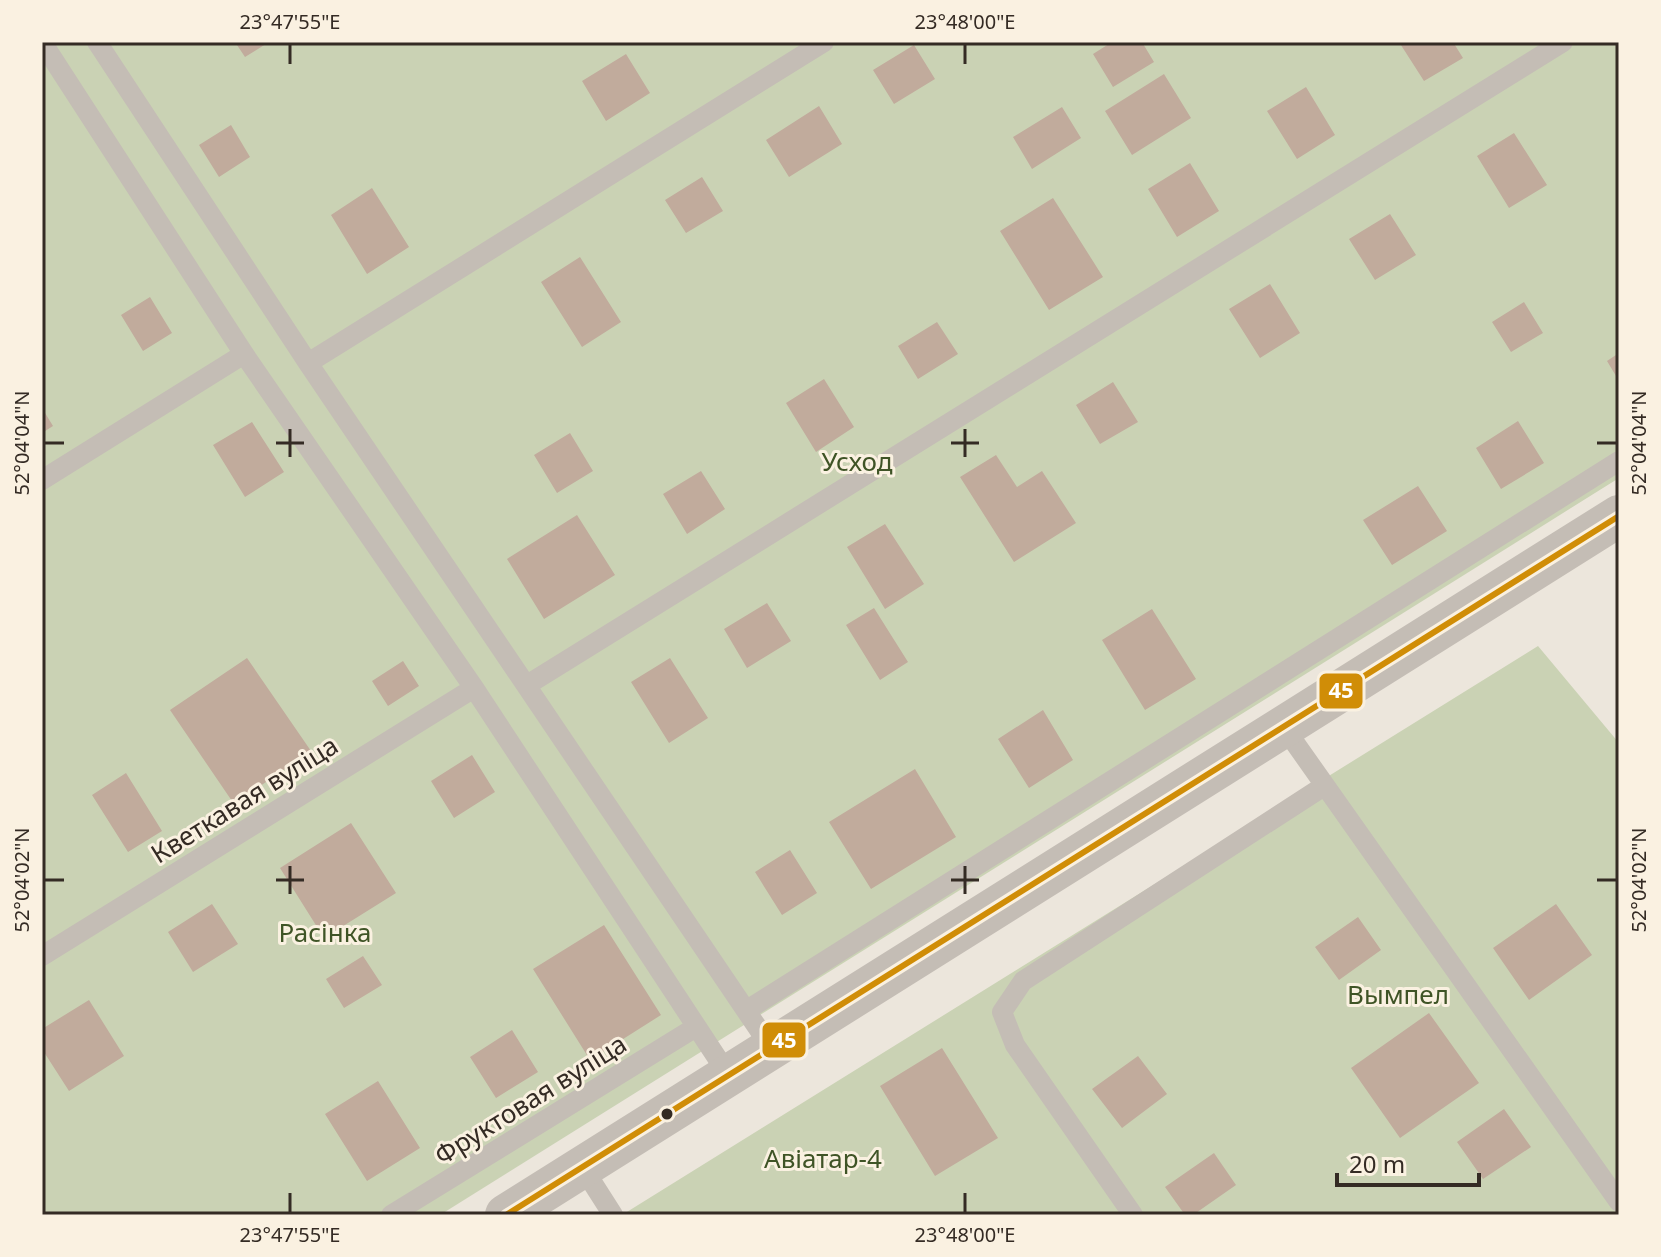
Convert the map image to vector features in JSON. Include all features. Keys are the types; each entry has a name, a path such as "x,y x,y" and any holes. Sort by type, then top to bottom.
{"street":[{"path":"506,1215 1619,516"}],"lane":[{"path":"42,42 244,354 474,688 729,1076"},
{"path":"98,42 308,363 772,1049"},
{"path":"308,363 824,42"},
{"path":"527,685 1563,42"},
{"path":"42,480 244,354"},
{"path":"747,1010 1619,461"},
{"name":"Кветкавая вуліца","path":"42,956 474,688"},
{"path":"1283,726 1619,1202"},
{"path":"1133,1215 1015,1045 1002,1012 1023,981 1324,786"},
{"name":"Фруктовая вуліца","path":"391,1215 696,1027"},
{"path":"583,1168 613,1215"}],"green space":[{"name":"Усход","path":"42,42 1619,42 1619,478 440,1215 42,1215"},
{"name":"Вымпел","path":"1538,646 1619,743 1619,1215 622,1215"}],"building":[{"path":"235,42 269,42 245,57"},
{"path":"1112,42 1142,42 1154,62 1113,87 1093,54"},
{"path":"1399,42 1453,42 1463,58 1424,81"},
{"path":"914,45 935,79 894,104 873,70"},
{"path":"626,54 650,93 606,121 582,81"},
{"path":"1164,74 1191,118 1132,155 1105,111"},
{"path":"1306,87 1335,135 1297,159 1267,111"},
{"path":"819,106 842,144 789,177 766,140"},
{"path":"1062,107 1081,138 1032,169 1013,137"},
{"path":"231,125 250,157 219,177 199,145"},
{"path":"1514,133 1547,185 1509,208 1477,156"},
{"path":"1190,163 1219,211 1177,237 1148,189"},
{"path":"702,177 723,211 686,233 665,200"},
{"path":"372,188 409,247 367,274 331,215"},
{"path":"1053,198 1103,277 1049,310 1000,231"},
{"path":"1390,214 1416,255 1375,280 1349,239"},
{"path":"580,257 621,322 582,347 541,282"},
{"path":"1270,284 1300,333 1260,358 1229,309"},
{"path":"150,297 172,333 143,351 121,315"},
{"path":"1524,302 1543,333 1511,352 1492,322"},
{"path":"937,322 958,354 918,379 898,346"},
{"path":"1619,353 1619,381 1607,361"},
{"path":"824,379 854,427 816,452 786,403"},
{"path":"1113,382 1138,422 1100,444 1076,405"},
{"path":"42,408 53,426 42,433"},
{"path":"1518,421 1544,463 1501,489 1476,448"},
{"path":"252,422 284,472 245,497 213,445"},
{"path":"570,433 593,471 557,493 534,455"},
{"path":"996,455 1017,487 1042,471 1076,523 1014,562 960,477"},
{"path":"701,471 725,509 687,534 663,494"},
{"path":"1418,486 1447,531 1392,565 1363,520"},
{"path":"577,515 615,575 544,619 507,559"},
{"path":"885,524 924,584 885,609 847,547"},
{"path":"767,603 791,641 747,668 724,629"},
{"path":"874,608 908,662 880,680 846,625"},
{"path":"1152,609 1196,679 1145,710 1102,640"},
{"path":"247,658 311,751 234,804 170,710"},
{"path":"670,658 708,718 669,743 631,682"},
{"path":"403,661 419,686 388,706 372,681"},
{"path":"1043,710 1073,760 1029,788 998,739"},
{"path":"472,755 495,792 454,818 431,781"},
{"path":"915,769 956,837 871,889 829,822"},
{"path":"126,773 162,831 128,852 92,795"},
{"path":"351,823 396,893 324,938 280,868"},
{"path":"790,850 817,893 782,915 755,872"},
{"path":"212,904 238,944 193,972 168,932"},
{"path":"1556,904 1592,955 1529,1000 1493,948"},
{"path":"1358,917 1381,950 1339,980 1315,947"},
{"path":"604,925 661,1015 590,1060 533,969"},
{"path":"363,956 382,985 344,1008 326,979"},
{"path":"89,1000 124,1056 69,1091 42,1049 42,1029"},
{"path":"1429,1013 1479,1083 1400,1138 1351,1068"},
{"path":"512,1030 538,1072 496,1098 470,1057"},
{"path":"942,1048 998,1138 935,1176 880,1086"},
{"path":"1138,1056 1167,1094 1122,1128 1092,1089"},
{"path":"378,1081 420,1148 367,1181 325,1114"},
{"path":"1504,1109 1531,1147 1483,1179 1457,1142"},
{"path":"1214,1153 1236,1185 1193,1215 1185,1215 1165,1187"}],"transit line":[{"name":"45","path":"506,1215 1619,516"}],"park label":[{"name":"Расінка","path":"325,932"},
{"name":"Авіатар-4","path":"823,1158"}]}
